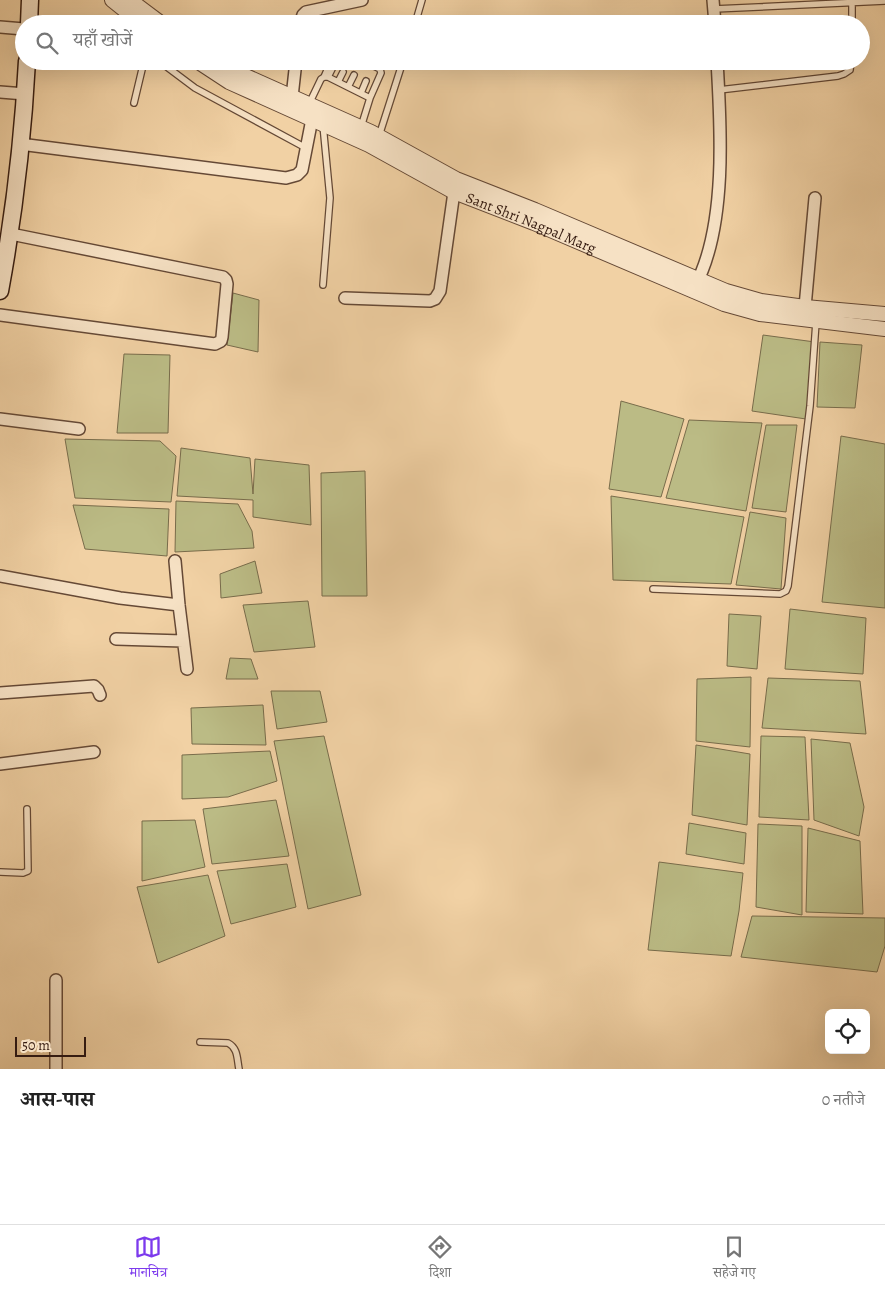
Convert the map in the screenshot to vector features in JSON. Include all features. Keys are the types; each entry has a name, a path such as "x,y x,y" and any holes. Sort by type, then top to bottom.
{"main road":[{"path":"29,15 30,0"},
{"path":"0,291 11,234 26,70"}],"street":[{"path":"112,0 131,15"},
{"path":"130,0 150,15"},
{"path":"303,15 306,12 362,0"},
{"path":"0,27 15,28"},
{"name":"Sant Shri Nagpal Marg","path":"211,70 229,82 290,102 309,104 361,127 456,179 535,210 696,284 724,304 760,314 885,329"},
{"name":"Sant Shri Nagpal Marg","path":"232,70 290,102 318,122 369,144 454,192 542,227 696,284 761,301 885,314"},
{"path":"290,102 295,70"},
{"path":"696,284 708,259 720,175 717,70"},
{"path":"0,92 25,94"},
{"path":"20,144 286,178 297,176 302,170 306,148 318,122"},
{"path":"345,298 430,301 435,299 440,291 454,192"},
{"path":"805,307 816,198"},
{"path":"0,315 214,344 221,342 222,337 227,281 224,277 11,234"},
{"path":"0,420 79,429"},
{"path":"175,561 178,605 187,669"},
{"path":"0,576 120,598 178,605"},
{"path":"116,639 183,641"},
{"path":"0,693 94,686 100,695"},
{"path":"0,764 94,752"},
{"path":"56,980 56,1069"}],"lane":[{"path":"418,15 422,0"},
{"path":"714,4 885,1"},
{"path":"852,2 852,15"},
{"path":"134,103 142,70"},
{"path":"171,70 195,88 306,148"},
{"path":"309,104 329,70"},
{"path":"361,127 370,98 381,73 380,70"},
{"path":"379,136 400,70"},
{"path":"718,90 838,76 850,70"},
{"path":"338,82 343,72"},
{"path":"348,87 354,76"},
{"path":"326,77 370,98"},
{"path":"361,93 366,81"},
{"path":"318,122 330,198 323,285"},
{"path":"653,589 780,594 786,591 810,406 816,322"},
{"path":"0,872 23,873 28,871 27,809"},
{"path":"200,1042 228,1043 232,1045 236,1052 239,1069"}],"green space":[{"path":"233,293 259,300 258,352 227,345"},
{"path":"763,335 815,342 806,419 752,411"},
{"path":"820,342 862,345 855,408 817,407"},
{"path":"124,354 170,355 168,433 117,433"},
{"path":"621,401 684,419 661,497 609,489"},
{"path":"689,420 762,423 746,511 666,498"},
{"path":"766,425 797,425 786,512 752,508"},
{"path":"841,436 885,444 885,608 822,602"},
{"path":"65,439 160,441 176,456 171,502 75,498"},
{"path":"181,448 250,458 253,494 255,459 309,465 311,525 253,517 253,500 177,496"},
{"path":"365,471 367,596 322,596 321,473"},
{"path":"611,496 744,517 731,584 613,580"},
{"path":"176,501 238,504 252,531 254,548 175,552"},
{"path":"73,505 169,509 167,556 85,549"},
{"path":"750,512 786,518 781,589 736,585"},
{"path":"255,561 262,593 221,598 220,574"},
{"path":"308,601 315,647 254,652 243,605"},
{"path":"790,609 866,618 863,674 785,669"},
{"path":"729,614 761,616 757,669 727,666"},
{"path":"230,658 251,659 258,679 226,679"},
{"path":"751,677 750,747 696,741 697,679"},
{"path":"768,678 860,681 866,734 762,728"},
{"path":"271,691 320,691 327,722 277,729"},
{"path":"263,705 266,745 192,744 191,708"},
{"path":"324,736 361,895 308,909 274,741"},
{"path":"761,736 805,737 809,820 759,817"},
{"path":"811,739 850,743 864,807 859,836 814,820"},
{"path":"696,745 750,754 747,825 692,815"},
{"path":"270,751 277,781 228,797 182,799 182,755"},
{"path":"276,800 289,856 212,864 203,809"},
{"path":"195,820 205,867 142,881 142,821"},
{"path":"689,823 746,833 744,864 686,854"},
{"path":"758,824 802,826 802,915 756,907"},
{"path":"808,828 860,841 863,914 806,912"},
{"path":"659,862 743,873 731,956 648,950"},
{"path":"287,864 296,907 231,924 217,871"},
{"path":"208,875 225,936 158,963 137,887"},
{"path":"752,916 885,918 885,946 877,972 741,957"}]}
